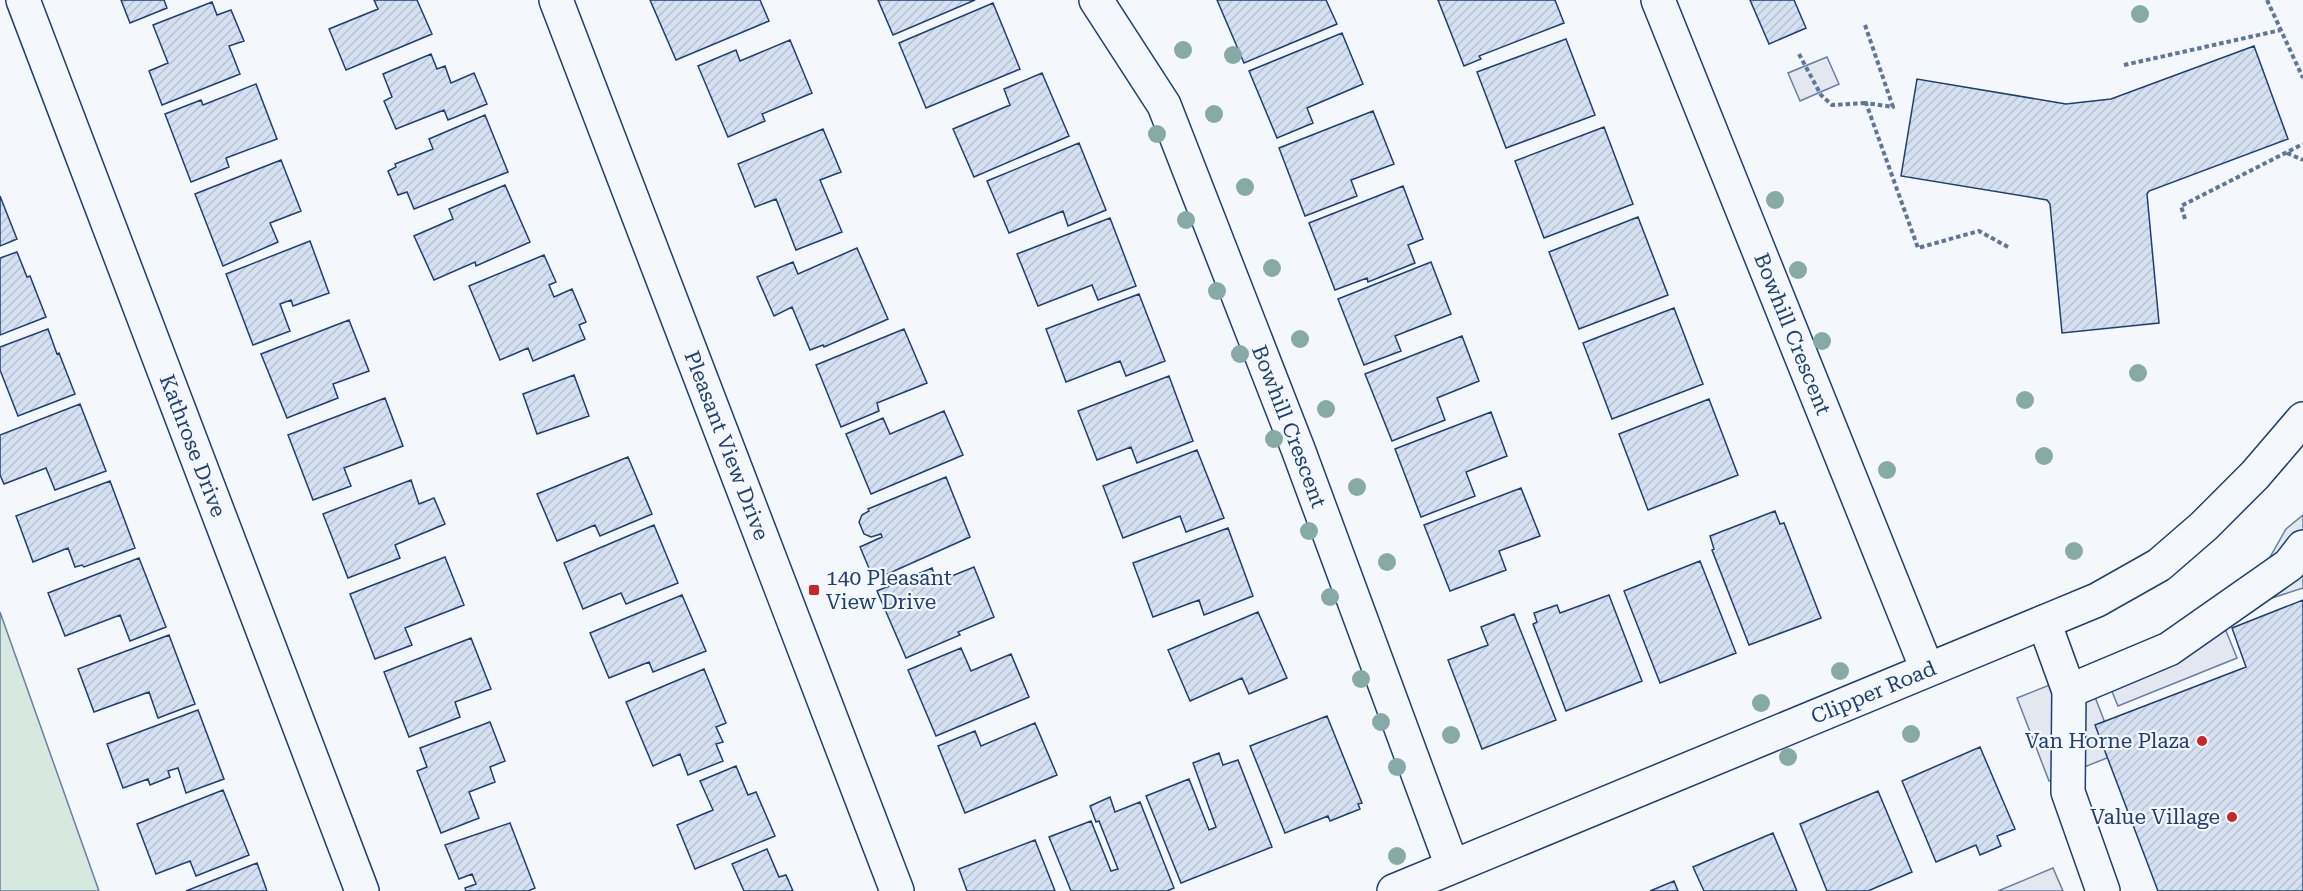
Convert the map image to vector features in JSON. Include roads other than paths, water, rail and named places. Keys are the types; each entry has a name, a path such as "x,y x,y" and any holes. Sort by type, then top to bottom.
{"street":[{"name":"Kathrose Drive","path":"23,0 362,891"},
{"name":"Pleasant View Drive","path":"556,0 897,891"},
{"name":"Bowhill Crescent","path":"1096,0 1164,105 1298,449 1452,866"},
{"name":"Bowhill Crescent","path":"1658,0 1927,669"},
{"name":"Clipper Road","path":"1394,891 2097,600 2159,565 2204,526 2255,476 2303,419"},
{"path":"2069,691 2169,649 2289,565 2303,547"},
{"path":"2044,622 2069,691 2068,792 2103,891"}],"place":[{"name":"140 Pleasant View Drive","path":"814,590"},
{"name":"Van Horne Plaza","path":"2202,741"},
{"name":"Value Village","path":"2232,817"}]}
